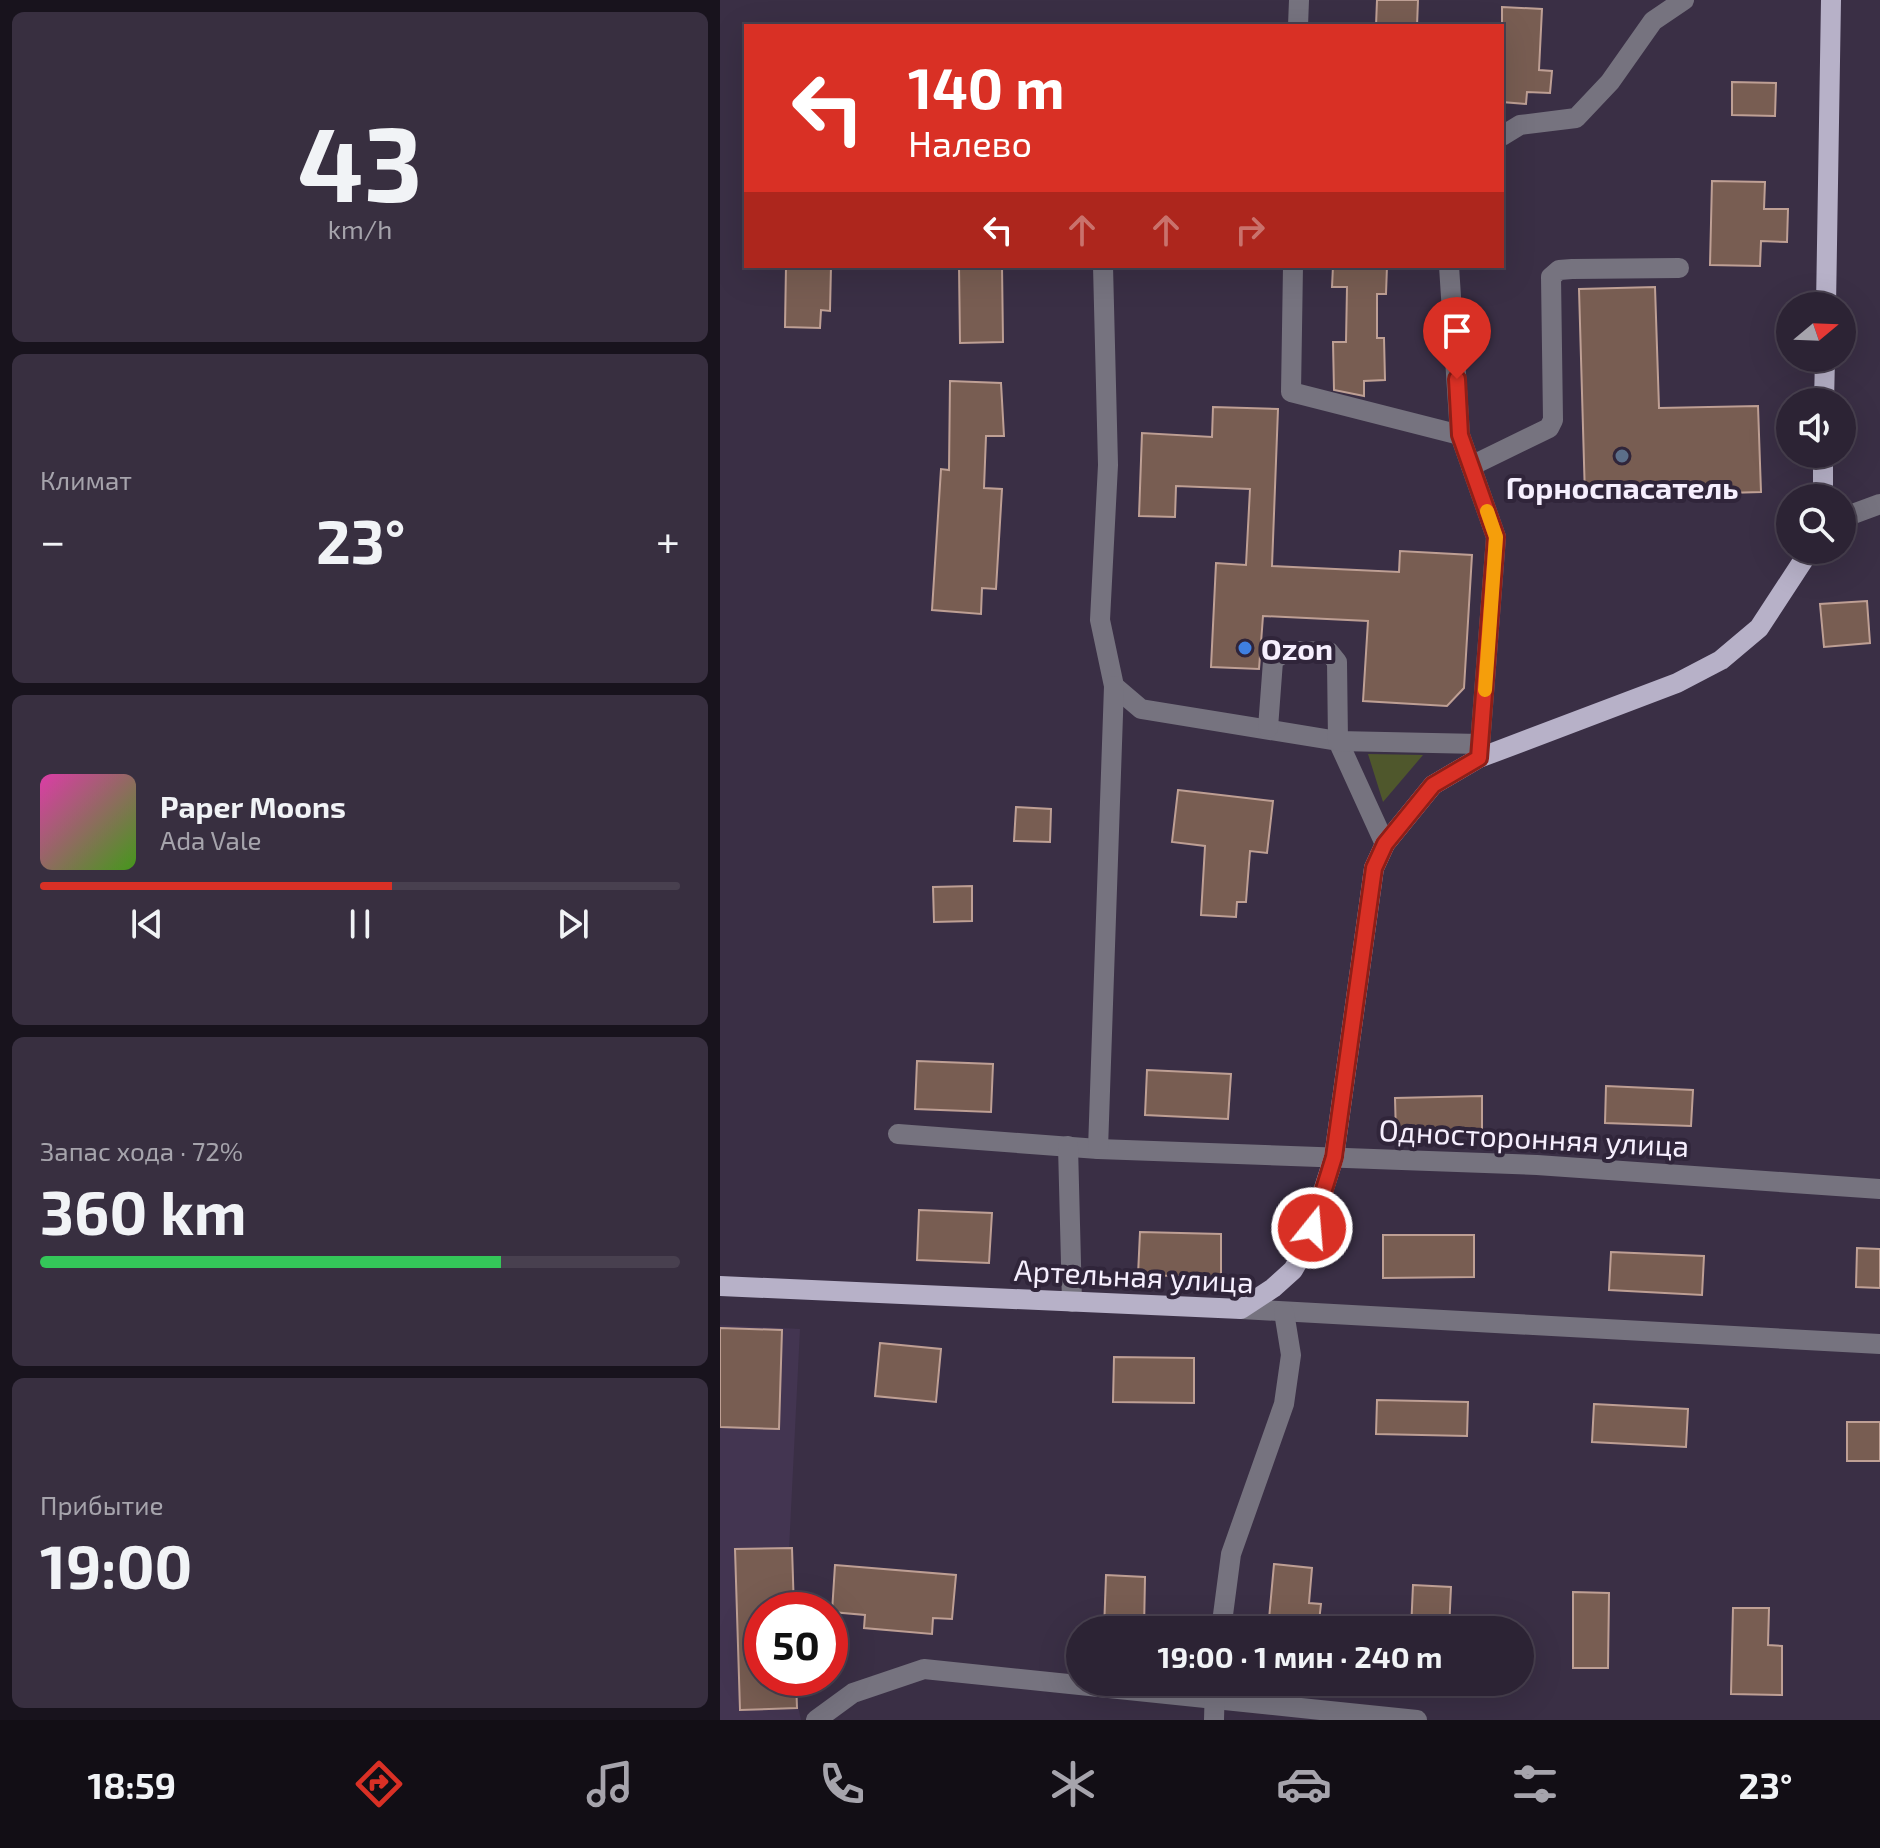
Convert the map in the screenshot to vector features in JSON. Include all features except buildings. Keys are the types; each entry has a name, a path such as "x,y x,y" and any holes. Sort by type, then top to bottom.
{"main road":[{"path":"1826,292 1831,0"},
{"path":"1241,1309 1273,1288 1299,1261 1334,1157 1374,868 1385,844 1433,785 1480,751 1677,683 1721,660 1759,628 1801,564"},
{"name":"Артельная улица","path":"720,1286 1241,1309"}],"street":[{"path":"1298,24 1299,0"},
{"path":"1504,135 1520,125 1576,118 1610,82 1653,21 1684,0"},
{"path":"1098,1149 1114,686 1100,620 1108,465 1103,268"},
{"path":"1293,268 1291,392 1460,435"},
{"path":"1114,686 1141,709 1338,741 1480,751 1496,537 1460,435 1449,268"},
{"path":"1471,466 1549,428 1553,420 1551,277 1559,270 1572,269 1679,268"},
{"path":"1856,513 1880,504"},
{"path":"1268,728 1273,661 1280,654 1293,651 1329,652 1337,662 1338,741 1385,844"},
{"name":"Односторонняя улица","path":"898,1134 1098,1149 1537,1165 1880,1189"},
{"path":"1068,1146 1072,1302"},
{"name":"Артельная улица","path":"1241,1309 1880,1344"},
{"path":"1223,1616 1231,1554 1284,1404 1291,1355 1284,1312"},
{"path":"816,1720 853,1693 924,1669 1417,1720"}],"shaded area":[{"path":"720,1325 800,1329 787,1592 744,1592 744,1696 796,1696 801,1720 720,1720"}],"green space":[{"path":"1368,754 1423,755 1383,802"}],"slow traffic":[{"path":"1485,690 1496,537 1487,511"}],"place":[{"name":"Горноспасатель","path":"1622,456"},
{"name":"Ozon","path":"1245,648"}],"route":[{"path":"1312,1228 1334,1157 1374,868 1385,844 1433,785 1479,758 1496,537 1460,435 1457,379"}]}
